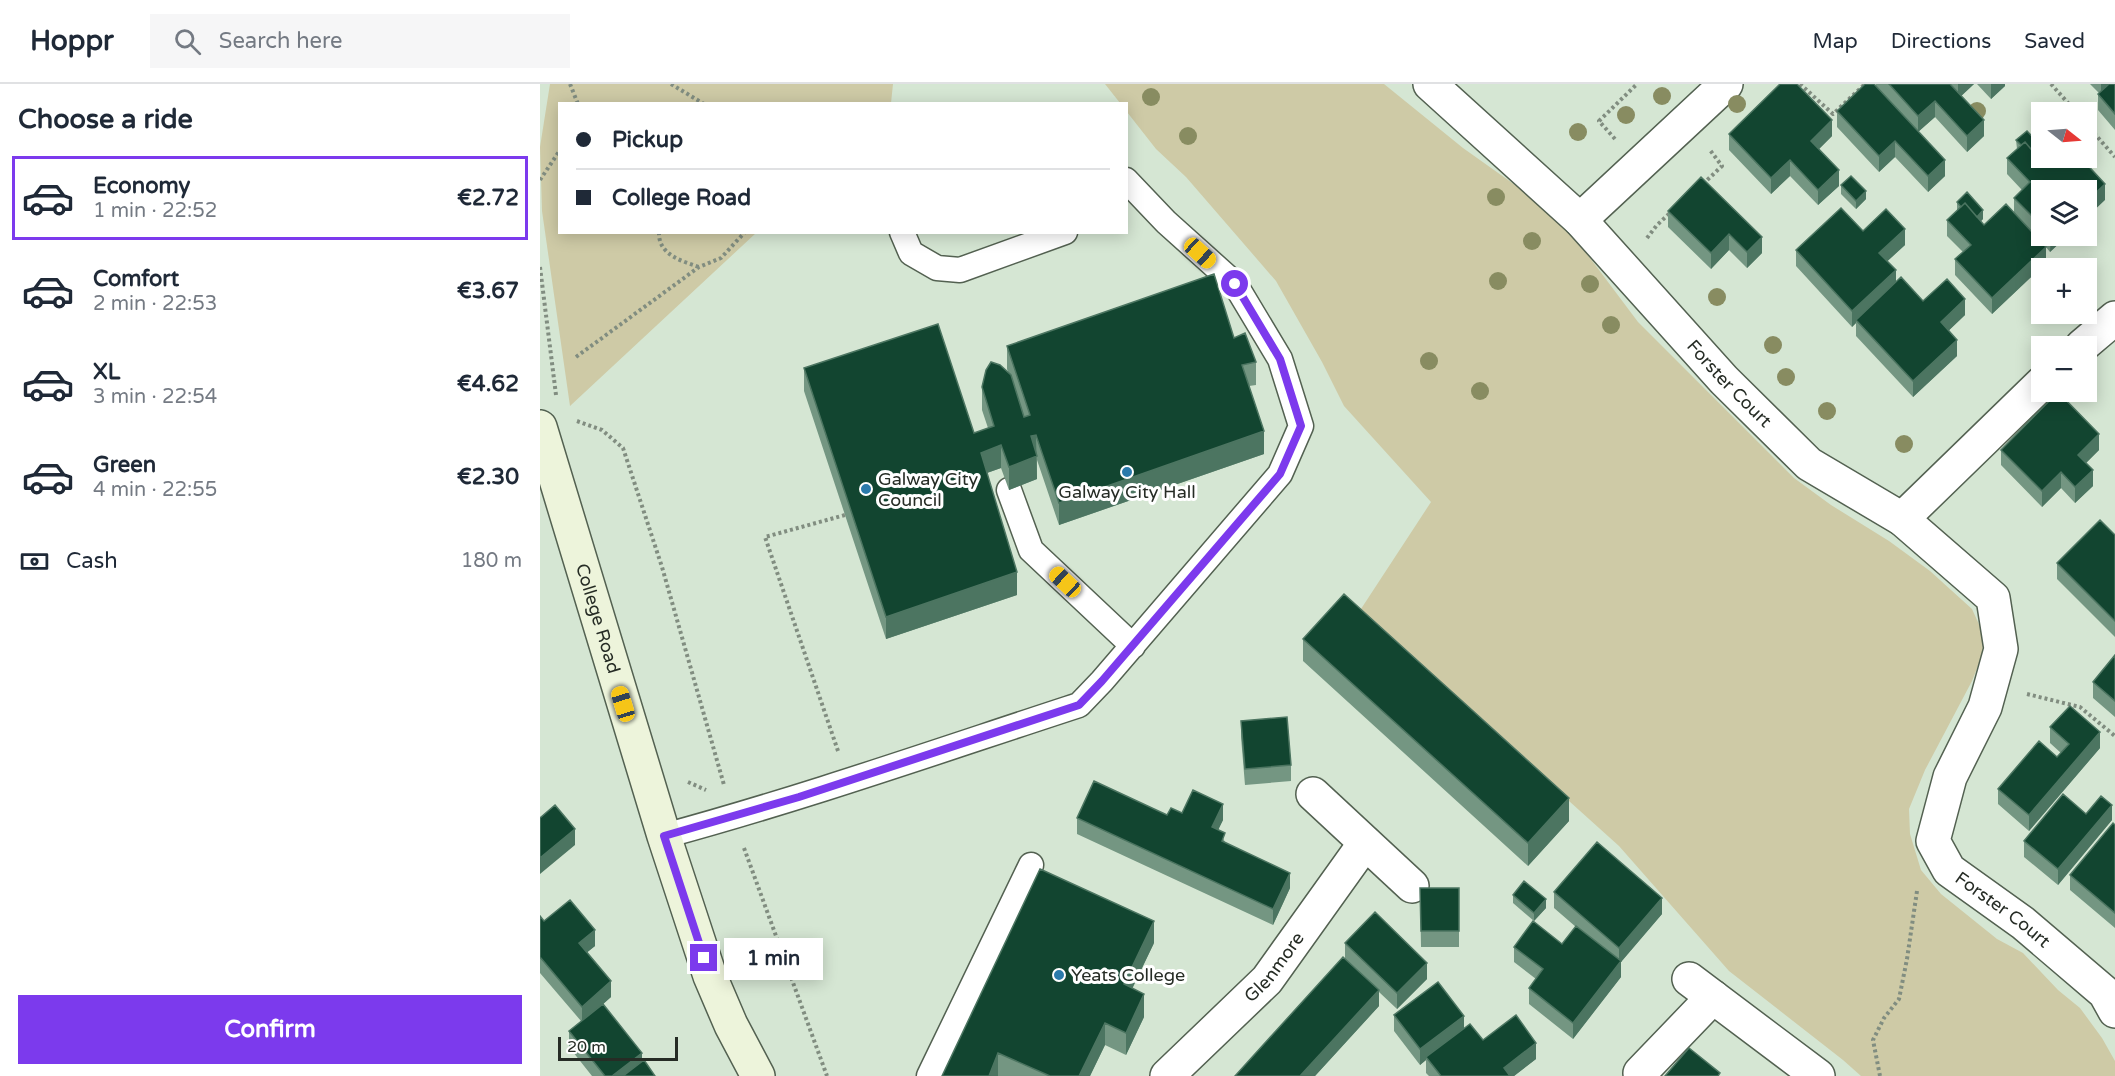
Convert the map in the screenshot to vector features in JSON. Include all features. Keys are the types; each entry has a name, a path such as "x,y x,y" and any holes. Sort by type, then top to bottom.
{"main road":[{"name":"College Road","path":"556,417 664,836 710,976 731,1025 758,1076"}],"street":[{"name":"Forster Court","path":"1430,84 1580,220 1724,380 1809,464 1902,519 1993,598 2001,649 1985,707 1950,777 1933,841 1949,870 2023,923 2105,993 2115,1011"},
{"path":"1580,220 1726,84"},
{"path":"2094,336 2115,318"},
{"path":"1902,519 2031,393"},
{"path":"1313,794 1412,886"},
{"name":"Glenmore","path":"1167,1076 1267,980 1365,843"},
{"path":"1640,1073 1701,988 1818,1076"}],"lane":[{"path":"664,836 799,797 1079,705 1133,646 1280,474 1301,426 1280,359 1235,284 1166,222 1137,206 1128,185"},
{"path":"903,234 911,254 937,268 960,270 1059,234"},
{"path":"1009,490 1031,550 1133,646"},
{"path":"929,1076 1031,865"}],"path":[{"path":"570,84 577,102"},
{"path":"671,84 701,102"},
{"path":"1619,142 1599,121 1637,84"},
{"path":"1800,84 1833,114 1865,84"},
{"path":"2051,84 2067,102"},
{"path":"2097,137 2115,157"},
{"path":"1698,188 1722,166 1710,151 1718,143"},
{"path":"540,180 558,153"},
{"path":"1657,225 1673,210"},
{"path":"659,234 658,239 670,257 699,267"},
{"path":"576,357 699,267 721,258 743,234"},
{"path":"540,267 556,417 602,430 623,448 662,567 727,794"},
{"path":"840,758 765,537 845,515"},
{"path":"1991,686 2080,707 2115,736"},
{"path":"682,776 688,782 710,792"},
{"path":"741,839 827,1076"},
{"path":"1880,1076 1873,1040 1884,1018 1899,999 1917,891 1949,870"}],"shaded area":[{"path":"550,84 893,84 891,102 558,102 558,234 755,234 570,406 542,211 540,147"},
{"path":"1105,84 1384,84 1463,148 1542,204 1587,254 1638,322 1794,478 1930,571 1972,609 1982,631 1983,653 1972,681 1925,770 1909,809 1910,834 1921,870 1941,894 1997,939 2023,953 2058,990 2080,1008 2102,1038 2115,1061 2115,1076 1861,1076 1729,971 1619,846 1359,612 1431,502 1344,406 1276,281 1186,177 1156,149 1128,113 1128,102 1119,102"}],"building":[{"path":"1780,84 1797,84 1832,120 1811,141 1839,170 1818,190 1790,160 1771,178 1729,134"},
{"path":"1865,84 1874,84 1945,160 1928,176 1895,141 1879,156 1837,111"},
{"path":"1889,84 1950,84 1984,120 1967,136 1935,101 1918,116"},
{"path":"2109,84 2115,84 2115,114 2098,94"},
{"path":"2027,131 2031,135 2031,149 2025,142 2021,145 2016,140"},
{"path":"2025,142 2031,149 2031,168 2090,168 2105,184 2097,192 2097,180 2031,180 2031,215 2014,198 2030,182 2007,158"},
{"path":"1851,176 1866,191 1856,201 1841,185"},
{"path":"1701,177 1762,237 1747,252 1729,234 1711,253 1668,211"},
{"path":"1967,192 1983,210 1977,217 1965,203 1961,207 1957,202"},
{"path":"1965,203 1984,225 2006,204 2031,231 2031,246 2046,247 2034,258 2031,258 2031,261 1992,298 1955,259 1971,245 1947,220"},
{"path":"1841,208 1863,231 1886,209 1905,229 1879,253 1896,270 1852,311 1796,250"},
{"name":"Galway City Hall","path":"1214,274 1234,338 1245,333 1256,362 1242,365 1264,431 1059,503 1036,435 1031,436 1037,456 1009,467 1001,445 981,453 1017,572 886,617 804,368 938,324 974,433 994,426 982,387 986,370 991,362 1000,365 1011,375 1024,417 1030,415 1007,346"},
{"path":"1901,277 1923,301 1947,279 1965,299 1941,322 1957,340 1913,381 1856,320"},
{"path":"2048,402 2068,402 2099,434 2078,455 2093,470 2075,487 2061,472 2042,491 2001,450"},
{"path":"2100,520 2115,535 2115,621 2057,563"},
{"path":"1344,594 1569,798 1528,843 1303,639"},
{"path":"2115,655 2115,701 2093,682"},
{"path":"2070,706 2100,732 2029,815 1998,789 2039,741 2057,757 2069,744 2050,727"},
{"path":"1287,717 1291,765 1245,769 1241,721"},
{"path":"1094,781 1167,815 1171,808 1182,813 1193,790 1223,804 1212,827 1225,833 1222,841 1290,873 1273,909 1077,818"},
{"path":"2063,794 2086,814 2101,796 2112,805 2058,869 2024,841"},
{"path":"555,805 575,829 540,858 540,818"},
{"path":"2113,823 2115,825 2115,913 2070,875"},
{"path":"1597,842 1662,898 1619,948 1554,892"},
{"path":"1040,869 1154,921 1124,984 1144,994 1126,1033 1105,1023 1079,1076 1050,1076 998,1053 989,1076 942,1076"},
{"path":"1524,881 1546,899 1534,913 1513,895"},
{"path":"1420,888 1459,888 1459,931 1421,931"},
{"path":"570,900 595,930 579,943 611,981 582,1007 540,957 540,916 544,921"},
{"path":"1375,912 1427,963 1397,993 1345,943"},
{"path":"1533,921 1562,944 1576,926 1621,961 1573,1023 1529,988 1543,969 1514,947"},
{"path":"1343,957 1379,990 1300,1076 1235,1076"},
{"path":"1438,982 1464,1016 1420,1049 1394,1015"},
{"path":"603,1004 642,1053 612,1076 605,1076 569,1031"},
{"path":"1516,1015 1536,1043 1504,1068 1510,1076 1441,1076 1426,1057 1470,1024 1483,1040"},
{"path":"1689,1048 1720,1073 1718,1076 1665,1076"},
{"path":"644,1060 655,1076 623,1076"}],"place":[{"name":"Galway City Hall","path":"1127,472"},
{"name":"Galway City Council","path":"866,489"},
{"name":"Yeats College","path":"1059,975"}],"route":[{"path":"704,958 664,836 799,797 1079,705 1280,474 1301,426 1280,359 1235,284"}]}
